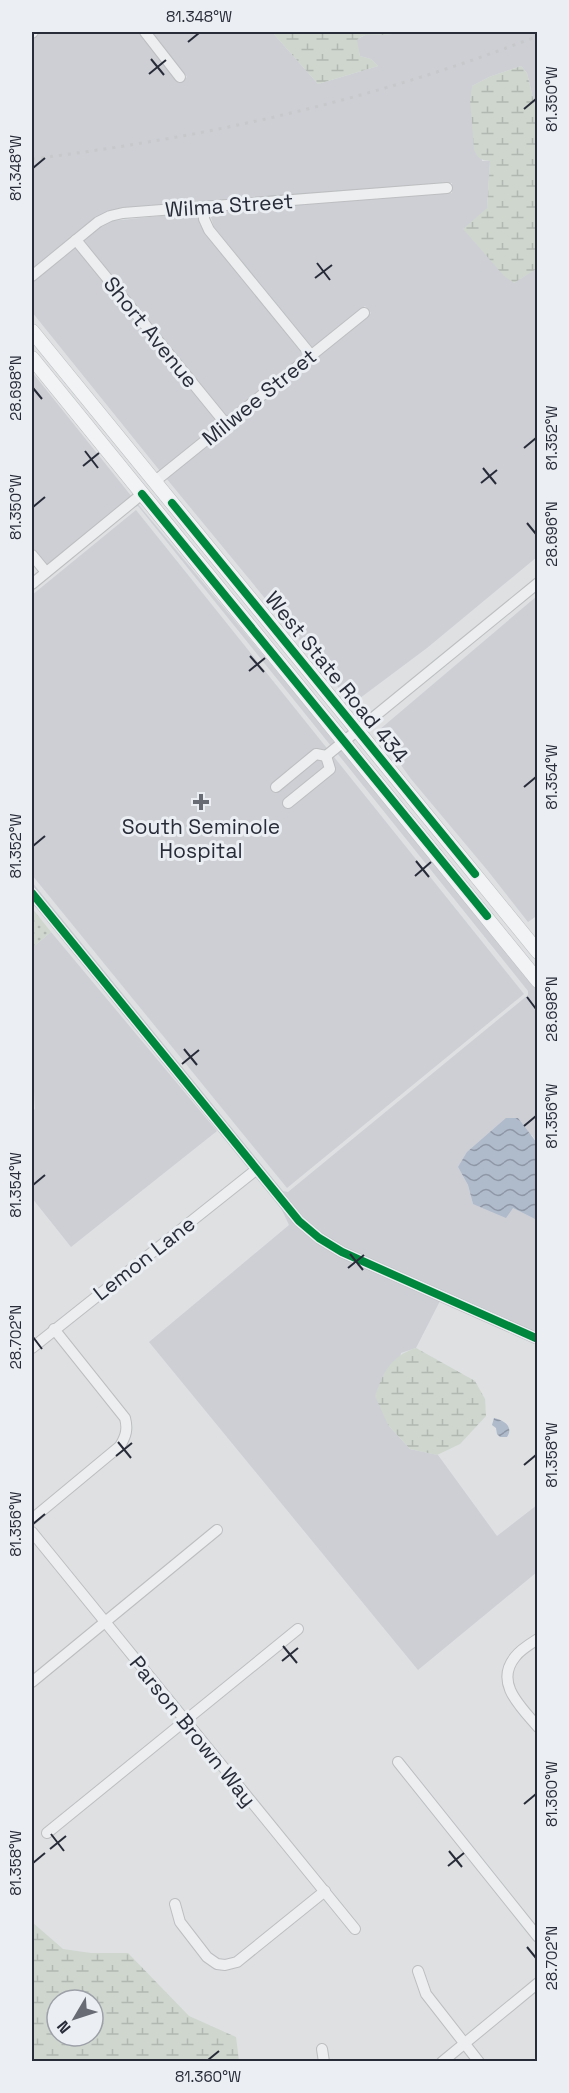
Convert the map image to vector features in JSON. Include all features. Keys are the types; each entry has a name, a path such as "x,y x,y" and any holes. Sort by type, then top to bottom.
{"main road":[{"name":"West State Road 434","path":"32,331 537,952"},
{"name":"West State Road 434","path":"32,358 537,981"},
{"path":"122,470 154,482"},
{"path":"142,494 156,495 172,503"}],"street":[{"path":"145,32 180,76"},
{"name":"Wilma Street","path":"32,276 98,222 123,213 447,188"},
{"path":"204,207 204,219 209,230 311,355"},
{"name":"Short Avenue","path":"76,240 226,424"},
{"name":"Milwee Street","path":"154,482 364,313"},
{"path":"32,584 142,494"},
{"path":"32,555 46,572"},
{"path":"326,756 537,583"},
{"path":"276,787 316,754 326,756"},
{"path":"288,804 330,769 326,756"},
{"path":"32,893 299,1221 342,1252 537,1339"},
{"name":"Lemon Lane","path":"32,1348 257,1169"},
{"path":"32,1519 120,1446 127,1427 125,1418 54,1329"},
{"path":"32,1682 217,1530"},
{"name":"Parson Brown Way","path":"32,1532 355,1929"},
{"path":"47,1833 298,1629"},
{"path":"537,1639 516,1656 507,1671 512,1695 537,1726"},
{"path":"398,1762 537,1937"},
{"path":"175,1904 180,1922 207,1957 217,1964 225,1965 237,1962 324,1891"},
{"path":"417,1971 426,1994 479,2061"},
{"path":"442,2061 537,1983"},
{"path":"322,2049 324,2061"}],"shaded area":[{"path":"40,32 139,32 179,83 187,77 152,32 272,32 318,84 378,66 371,59 360,56 356,40 367,34 537,32 537,115 527,73 521,66 489,77 472,86 482,161 490,161 487,208 514,283 537,268 537,557 427,648 352,704 166,478 371,313 365,306 312,348 214,227 209,211 452,193 452,183 123,208 32,270 32,39"},
{"path":"199,212 205,233 304,355 227,417 83,240 100,226 111,221"},
{"path":"75,247 219,423 160,471 32,312 32,282"},
{"path":"32,372 132,497 47,565 32,547"},
{"path":"138,504 335,743 331,746 138,506 134,507"},
{"name":"South Seminole Hospital","path":"136,510 524,994 287,1188 32,875 32,595"},
{"path":"537,596 538,915 528,922 411,779 380,736 379,730"},
{"path":"341,750 537,991 537,1143 532,1135 458,1167 468,1185 473,1204 513,1208 537,1220 537,1333 345,1247 323,1234 303,1217 32,884 32,882 283,1191 288,1192 528,995 528,991 337,753"},
{"path":"51,932 217,1131 71,1247 32,1198 32,1112 35,1109 34,1092 32,1092 32,948"},
{"path":"280,1206 335,1254 440,1301 416,1348 401,1353 388,1425 410,1449 438,1455 497,1536 537,1505 537,1572 418,1670 149,1342 289,1225"}],"green space":[{"path":"272,32 395,32 386,35 366,35 357,40 360,56 371,59 378,66 318,84"},
{"path":"521,66 527,73 537,115 538,268 514,283 504,276 463,229 487,208 490,161 480,158 474,150 470,100 472,86 489,77"},
{"path":"32,908 51,932 32,948"},
{"path":"416,1348 475,1381 485,1399 486,1416 460,1444 437,1455 410,1449 388,1425 375,1396 381,1380 394,1360"},
{"path":"32,1922 63,1949 91,1953 128,1953 189,2016 236,2037 239,2061 32,2061"}],"water":[{"path":"506,1118 518,1118 537,1143 537,1220 513,1208 506,1218 473,1204 468,1185 458,1167 467,1152"},
{"path":"494,1418 507,1424 509,1433 507,1437 500,1437 497,1434 496,1428 492,1425"}],"railway":[{"path":"32,159 162,140 288,114 413,80 538,36"}],"cycle path":[{"path":"142,494 487,916"},
{"path":"172,503 475,874"},
{"path":"32,893 299,1221 319,1238 342,1252 538,1339"}],"place":[{"name":"South Seminole Hospital","path":"201,802"}]}
